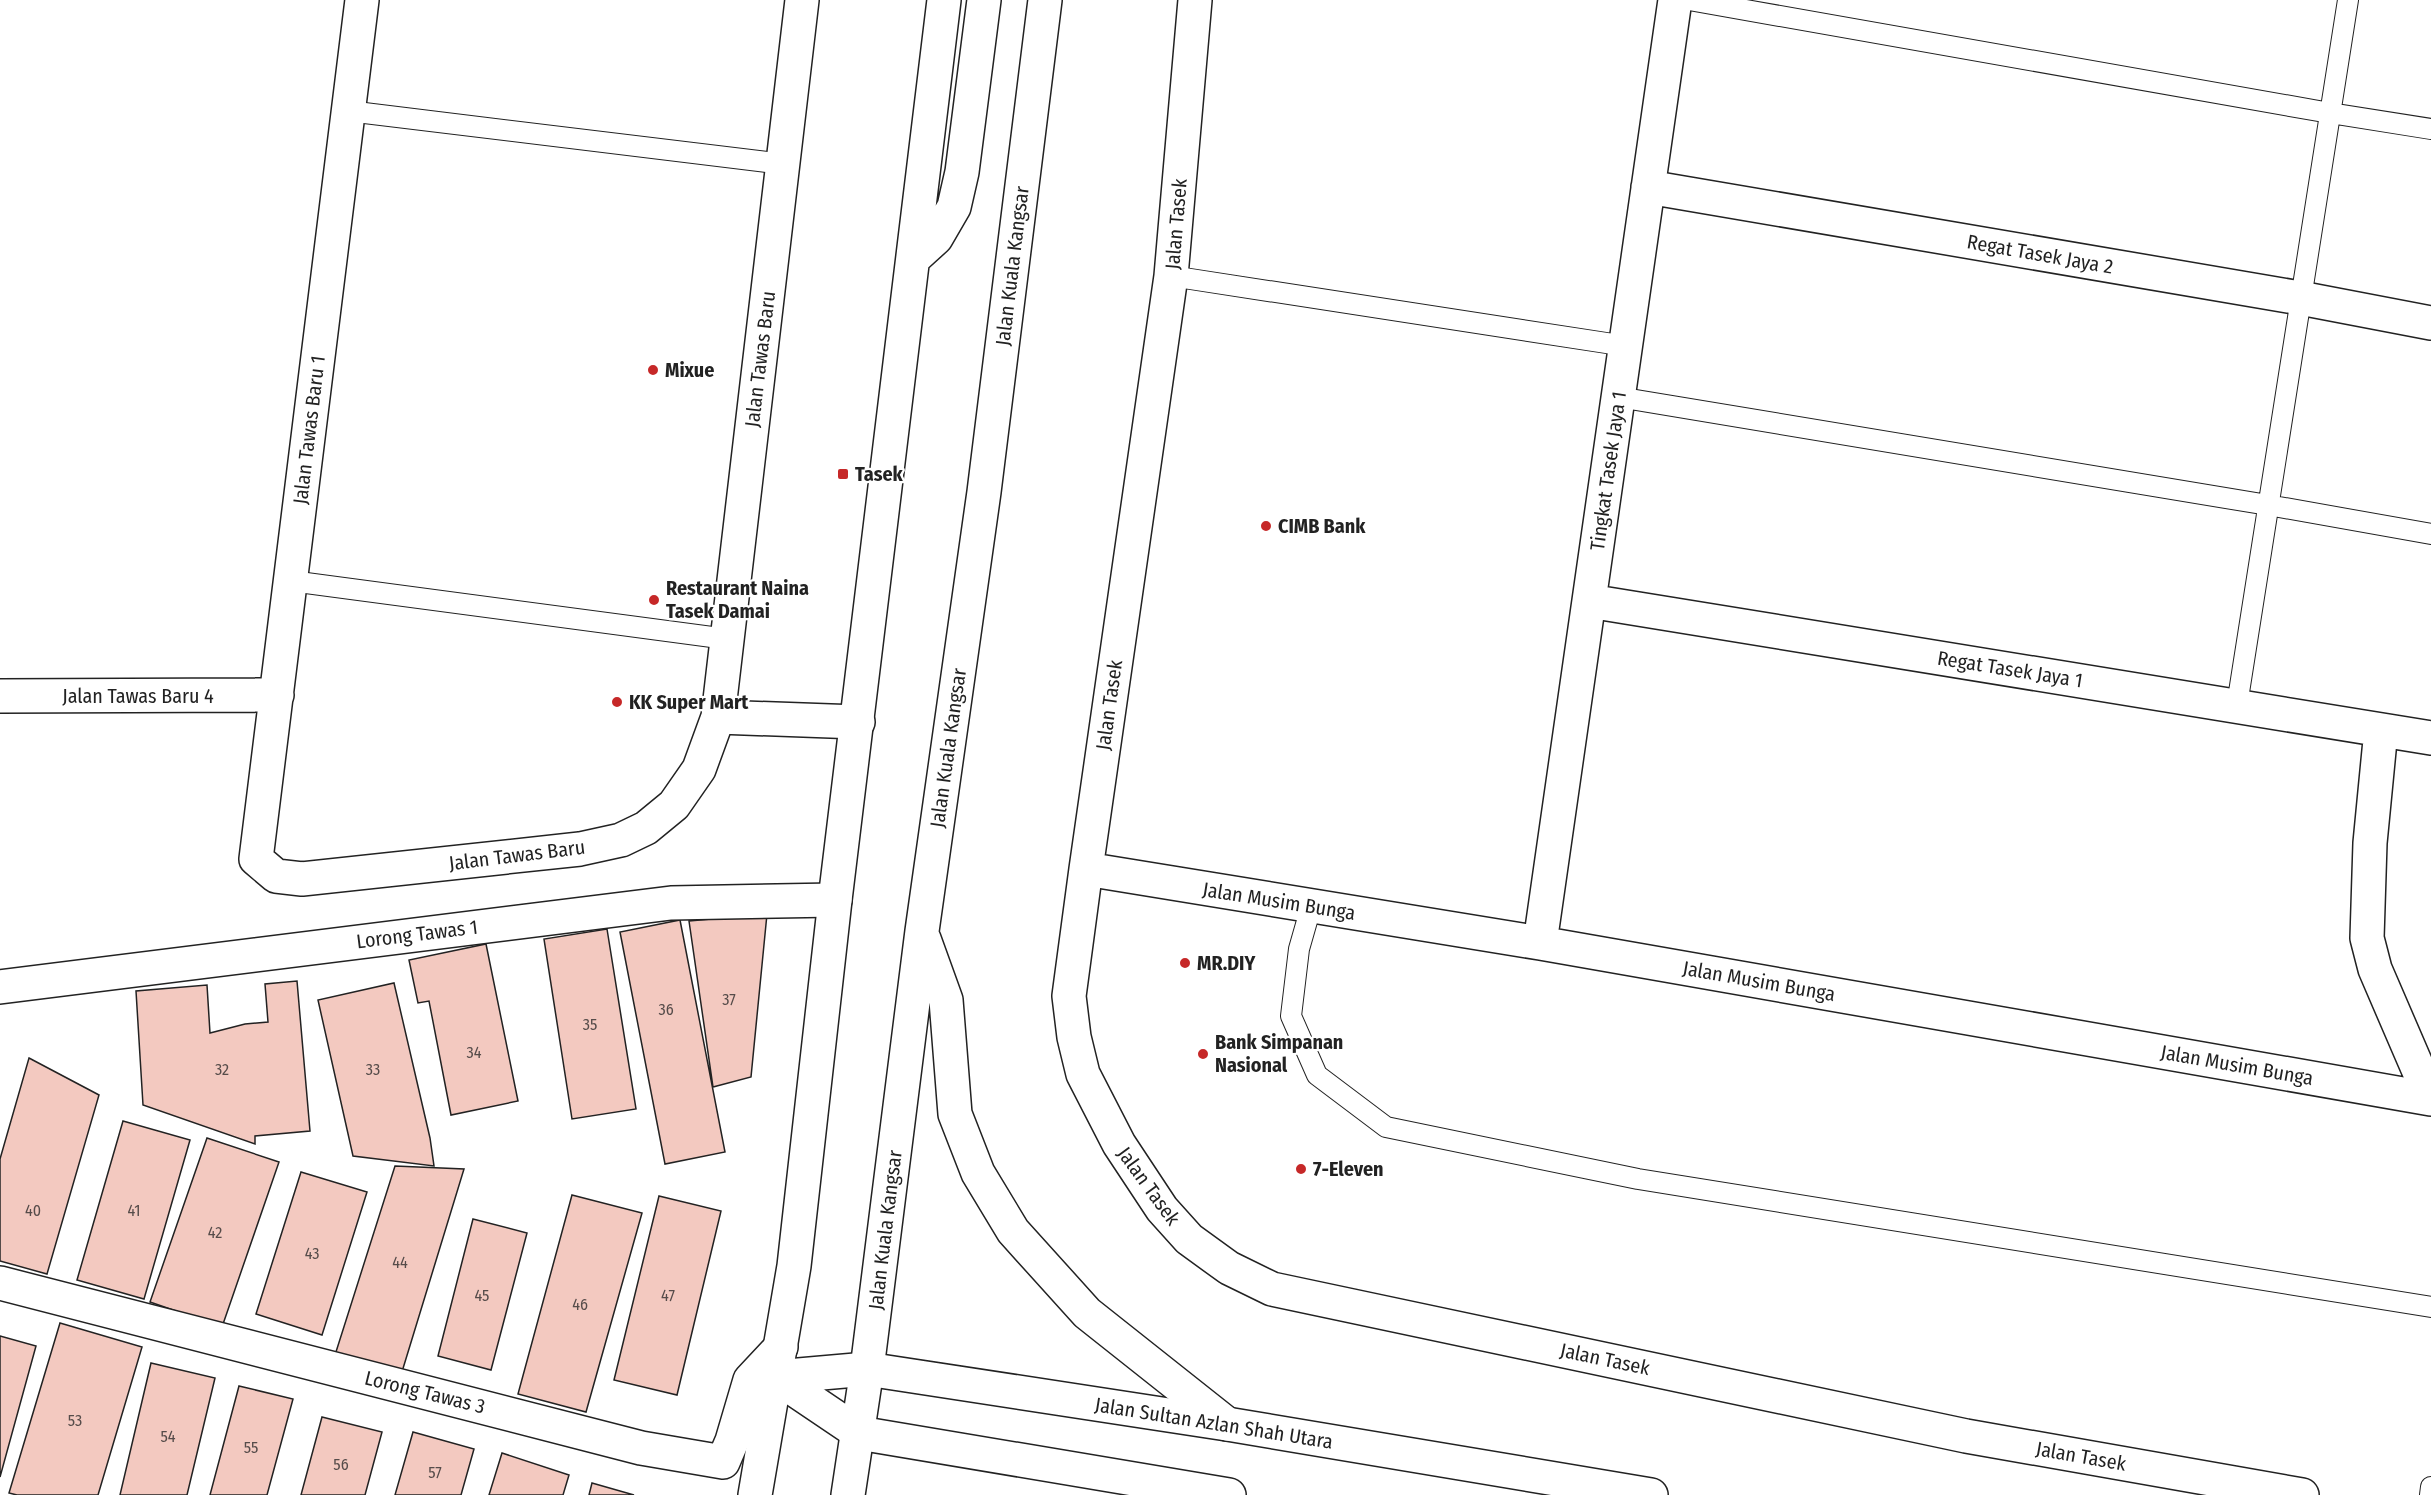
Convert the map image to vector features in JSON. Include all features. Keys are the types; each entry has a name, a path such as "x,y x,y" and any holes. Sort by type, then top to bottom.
{"main road":[{"name":"Jalan Tawas Baru 1","path":"256,859 362,0"},
{"name":"Jalan Tawas Baru","path":"256,859 276,876 302,879 580,849 621,840 646,828 674,805 699,769 718,717 802,0"},
{"path":"755,1495 794,1266 944,0"},
{"path":"914,258 936,238 954,207 962,172 984,0"},
{"name":"Jalan Kuala Kangsar","path":"848,1495 859,1433 922,931 984,492 1045,0"},
{"name":"Jalan Tasek","path":"1195,0 1172,276 1069,996 1074,1036 1083,1074 1119,1144 1162,1209 1189,1239 1229,1268 1272,1289 1966,1436 2302,1495"},
{"name":"Tingkat Tasek Jaya 1","path":"1540,943 1675,0"},
{"name":"Regat Tasek Jaya 2","path":"1648,187 2301,298 2431,323"},
{"name":"Regat Tasek Jaya 1","path":"1589,601 2431,738"},
{"name":"Jalan Tawas Baru 4","path":"0,696 277,695"},
{"path":"718,717 858,722"},
{"path":"2381,730 2370,843 2367,938 2375,969 2431,1099"},
{"name":"Jalan Musim Bunga","path":"1086,869 1540,943 2431,1099"},
{"name":"Lorong Tawas 1","path":"0,987 671,903 836,900"},
{"path":"922,931 946,1000 955,1114 978,1173 1013,1231 1087,1313 1227,1424"},
{"name":"Lorong Tawas 3","path":"0,1283 641,1448 723,1462 732,1441 750,1380 778,1362"},
{"path":"778,1362 859,1433 1229,1495"},
{"name":"Jalan Sultan Azlan Shah Utara","path":"778,1362 867,1369 1227,1424 1651,1495"}],"lane":[{"path":"1689,0 2431,129"},
{"path":"2237,705 2348,0"},
{"path":"348,111 783,164"},
{"path":"1172,276 1626,346"},
{"path":"1618,397 2268,504 2431,534"},
{"path":"291,581 727,639"},
{"path":"1311,907 1299,949 1292,1016 1317,1075 1386,1127 1638,1179 2431,1307"},
{"path":"2430,1495 2431,1487"}],"building":[{"path":"767,914 751,1077 713,1087 689,921"},
{"path":"680,920 725,1152 665,1164 620,932"},
{"path":"607,929 636,1109 572,1119 544,939"},
{"path":"486,944 518,1101 451,1115 429,1001 418,1003 409,960"},
{"path":"297,981 310,1131 255,1136 255,1144 143,1105 136,991 207,985 210,1033 245,1024 268,1022 265,984"},
{"path":"394,983 430,1138 434,1166 353,1156 318,1000"},
{"path":"29,1058 99,1095 47,1274 0,1261 0,1159"},
{"path":"123,1121 190,1140 144,1299 77,1280"},
{"path":"207,1138 279,1162 222,1327 150,1302"},
{"path":"395,1166 464,1169 401,1375 335,1355"},
{"path":"301,1172 367,1192 322,1335 256,1314"},
{"path":"572,1195 642,1213 586,1412 518,1394"},
{"path":"659,1196 721,1211 677,1395 614,1380"},
{"path":"473,1219 527,1233 491,1370 438,1356"},
{"path":"60,1323 142,1347 98,1495 17,1495 9,1493"},
{"path":"0,1336 36,1346 0,1477"},
{"path":"151,1363 215,1378 187,1495 120,1495"},
{"path":"239,1386 293,1399 267,1495 210,1495"},
{"path":"322,1417 382,1432 365,1495 301,1495"},
{"path":"413,1432 474,1449 461,1495 395,1495"},
{"path":"502,1453 569,1475 563,1495 489,1495"},
{"path":"592,1483 634,1495 589,1495"}],"place":[{"name":"Mixue","path":"653,370"},
{"name":"Tasek","path":"843,474"},
{"name":"CIMB Bank","path":"1266,526"},
{"name":"Restaurant Naina Tasek Damai","path":"654,600"},
{"name":"KK Super Mart","path":"617,702"},
{"name":"MR.DIY","path":"1185,963"},
{"name":"Bank Simpanan Nasional","path":"1203,1054"},
{"name":"7-Eleven","path":"1301,1169"}]}
